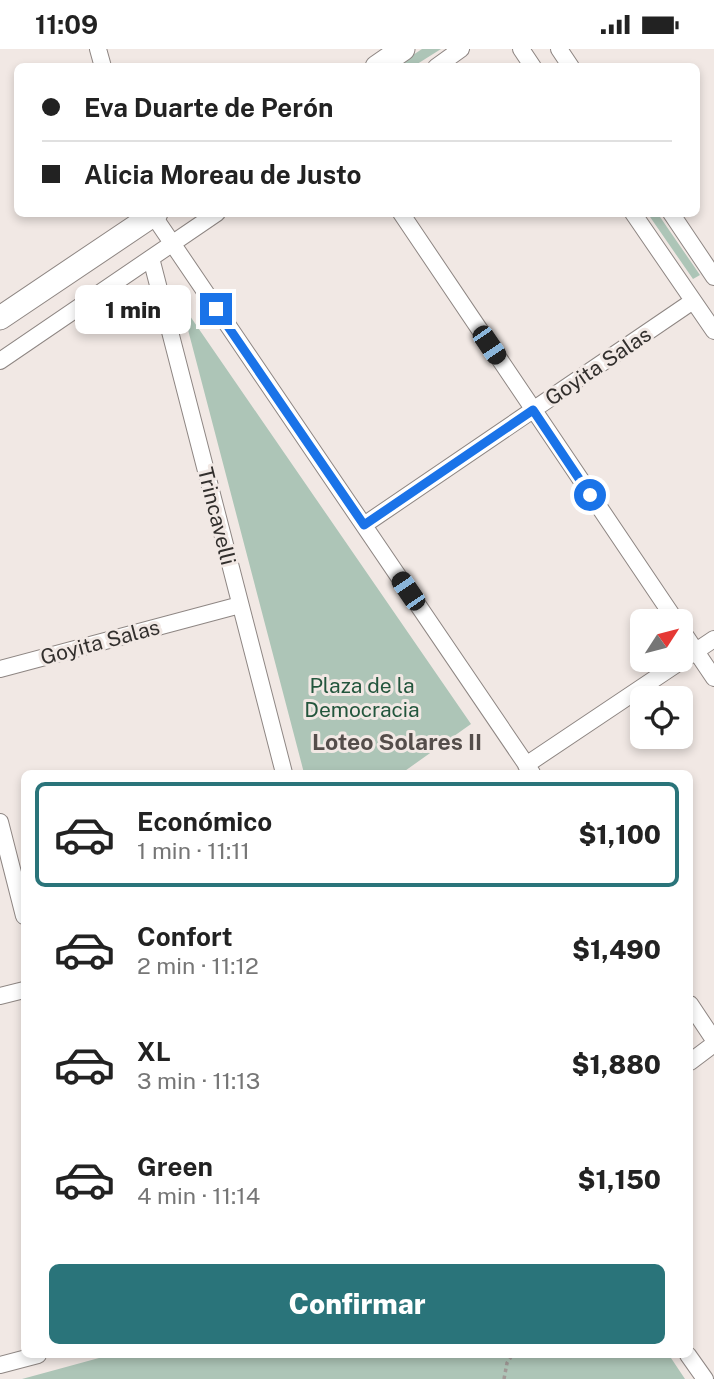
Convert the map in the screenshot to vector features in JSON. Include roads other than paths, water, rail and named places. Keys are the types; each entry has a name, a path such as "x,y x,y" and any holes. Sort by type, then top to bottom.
{"street":[{"path":"383,63 403,49"},
{"path":"442,63 461,49"},
{"path":"0,318 147,217 172,244 529,769 714,639"},
{"path":"0,361 211,217"},
{"path":"404,217 668,609"},
{"path":"637,217 714,331"},
{"path":"674,217 714,277"},
{"name":"Trincavelli","path":"151,258 283,770"},
{"name":"Goyita Salas","path":"364,525 693,301"},
{"name":"Goyita Salas","path":"0,669 240,605"},
{"path":"693,647 714,678"},
{"path":"0,822 21,904"},
{"path":"0,996 21,991"},
{"path":"693,1009 714,1042 693,1060"},
{"path":"0,1365 27,1358"},
{"path":"690,1358 705,1379"}],"district":[{"name":"Loteo Solares II","path":"397,741"}],"park label":[{"name":"Plaza de la Democracia","path":"362,697"}]}
